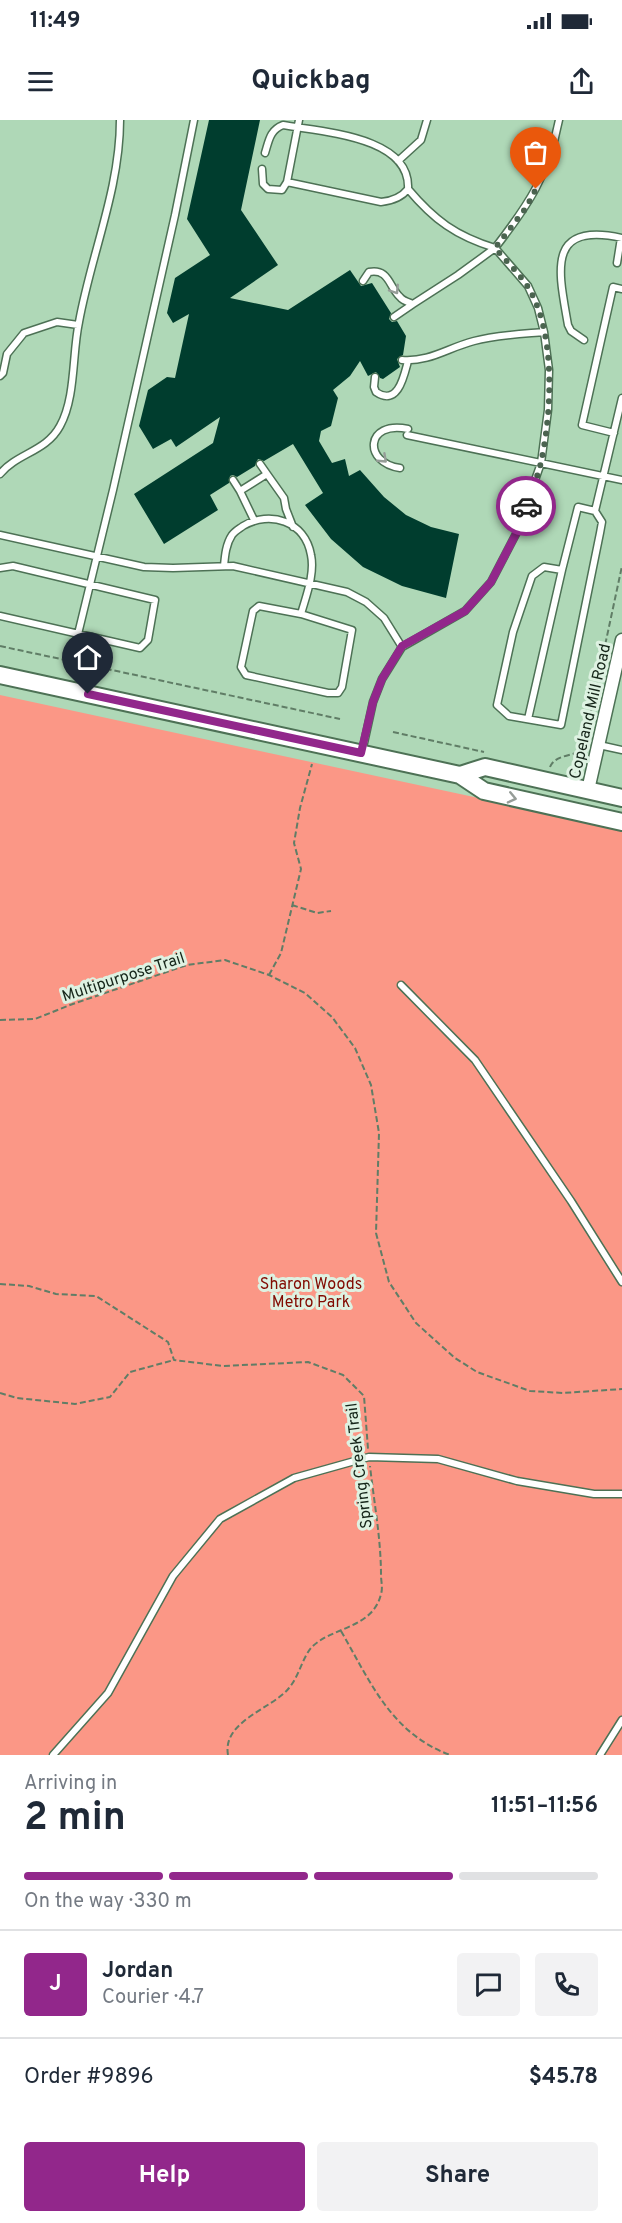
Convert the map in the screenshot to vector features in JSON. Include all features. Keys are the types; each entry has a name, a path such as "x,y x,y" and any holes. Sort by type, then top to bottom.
{"main road":[{"path":"0,675 459,775 484,791 622,822"},
{"path":"459,775 485,767 622,798"}],"street":[{"name":"Copeland Mill Road","path":"588,790 621,646"}],"lane":[{"path":"0,474 16,460 38,450 50,439 60,426 68,407 78,325 88,275 116,175 120,120"},
{"path":"78,634 170,238 194,120"},
{"path":"262,169 263,184 268,189 282,190 287,182 299,120"},
{"path":"398,160 421,140 428,120"},
{"path":"394,317 495,248 526,208 547,169 560,120"},
{"path":"265,153 270,135 275,128 284,125 369,141 387,150 398,160 408,180 408,189 404,195 396,199 381,202 287,182"},
{"path":"361,753 373,702 382,679 402,646 465,611 491,582 516,534 541,463 548,410 549,370 544,332 538,308 528,286 495,248 474,242 443,225 422,206 408,189"},
{"path":"585,340 571,331 568,325 559,272 560,259 564,250 574,240 587,234 602,234 622,238 617,263"},
{"path":"363,281 369,272 380,271 385,274 398,296 413,304"},
{"path":"614,433 582,424 613,286 622,289"},
{"path":"0,376 3,373 7,354 24,333 57,321 78,325"},
{"path":"375,377 376,392 384,396 393,394 401,386 405,361 422,361 456,346 477,340 544,332"},
{"path":"595,511 622,398"},
{"path":"400,468 387,465 377,457 374,444 381,430 397,427 408,432 622,480"},
{"path":"260,464 284,498 294,528"},
{"path":"240,491 267,474"},
{"path":"233,480 254,520"},
{"path":"528,719 578,507 595,511 602,522 561,725 509,716 497,705 513,632 532,576 544,567 562,570"},
{"path":"224,566 227,545 234,532 254,520 267,517 281,519 303,537 312,558 309,583 301,614"},
{"path":"0,535 144,567 233,566 347,592 366,602 384,618 402,646"},
{"path":"0,568 13,566 155,600 148,640 140,648 0,616"},
{"path":"259,606 301,614 352,630 342,687 338,693 328,693 246,675 241,667 253,611 259,606"},
{"path":"599,745 622,750"},
{"path":"401,985 475,1060 571,1201 622,1282"},
{"path":"54,1755 108,1693 173,1576 220,1519 294,1478 369,1457 438,1459 517,1481 594,1494 622,1494"},
{"path":"600,1755 622,1720"}],"path":[{"path":"550,767 558,758 576,753 585,739 622,566"},
{"path":"0,646 339,719"},
{"path":"269,975 281,953 301,869 294,843 312,764"},
{"path":"292,905 317,913 331,912"},
{"name":"Multipurpose Trail","path":"0,1020 35,1019 187,965 225,960 269,975 305,993 332,1017 355,1048 371,1085 379,1133 376,1233 389,1282 416,1323 455,1358 477,1372 530,1391 563,1393 622,1389"},
{"path":"0,1284 29,1286 56,1294 96,1296 168,1342 174,1360 130,1372 110,1397 75,1404 17,1398 0,1393"},
{"name":"Spring Creek Trail","path":"174,1360 223,1366 308,1362 344,1375 364,1396 381,1564 381,1593 374,1609 360,1622 312,1648 290,1688 243,1722 232,1735 227,1748 228,1755"},
{"path":"341,1631 381,1700 399,1724 431,1748 450,1755"}],"green space":[{"name":"Sharon Woods Metro Park","path":"0,695 622,829 622,1755 0,1755"}],"building":[{"path":"209,120 260,120 241,210 278,265 230,298 288,310 350,270 361,286 372,283 391,313 389,319 392,322 397,321 406,336 403,355 397,359 400,367 383,379 376,372 368,376 360,361 350,376 333,390 338,398 331,426 321,431 319,441 332,463 345,459 349,476 360,470 384,497 406,515 431,527 459,534 446,598 402,586 363,567 331,539 305,505 323,493 293,444 264,461 258,459 255,466 237,477 230,476 229,483 210,495 218,510 164,544 134,494 213,443 220,417 176,447 171,439 153,449 139,426 148,390 167,377 175,378 189,314 173,323 167,313 175,278 210,255 187,219"}],"way so far":[{"path":"526,506 541,463 548,410 547,348 538,308 528,286 495,248 526,208 536,189"}],"route":[{"path":"88,694 361,753 373,702 382,679 402,646 465,611 491,582 516,534 526,506"}]}
